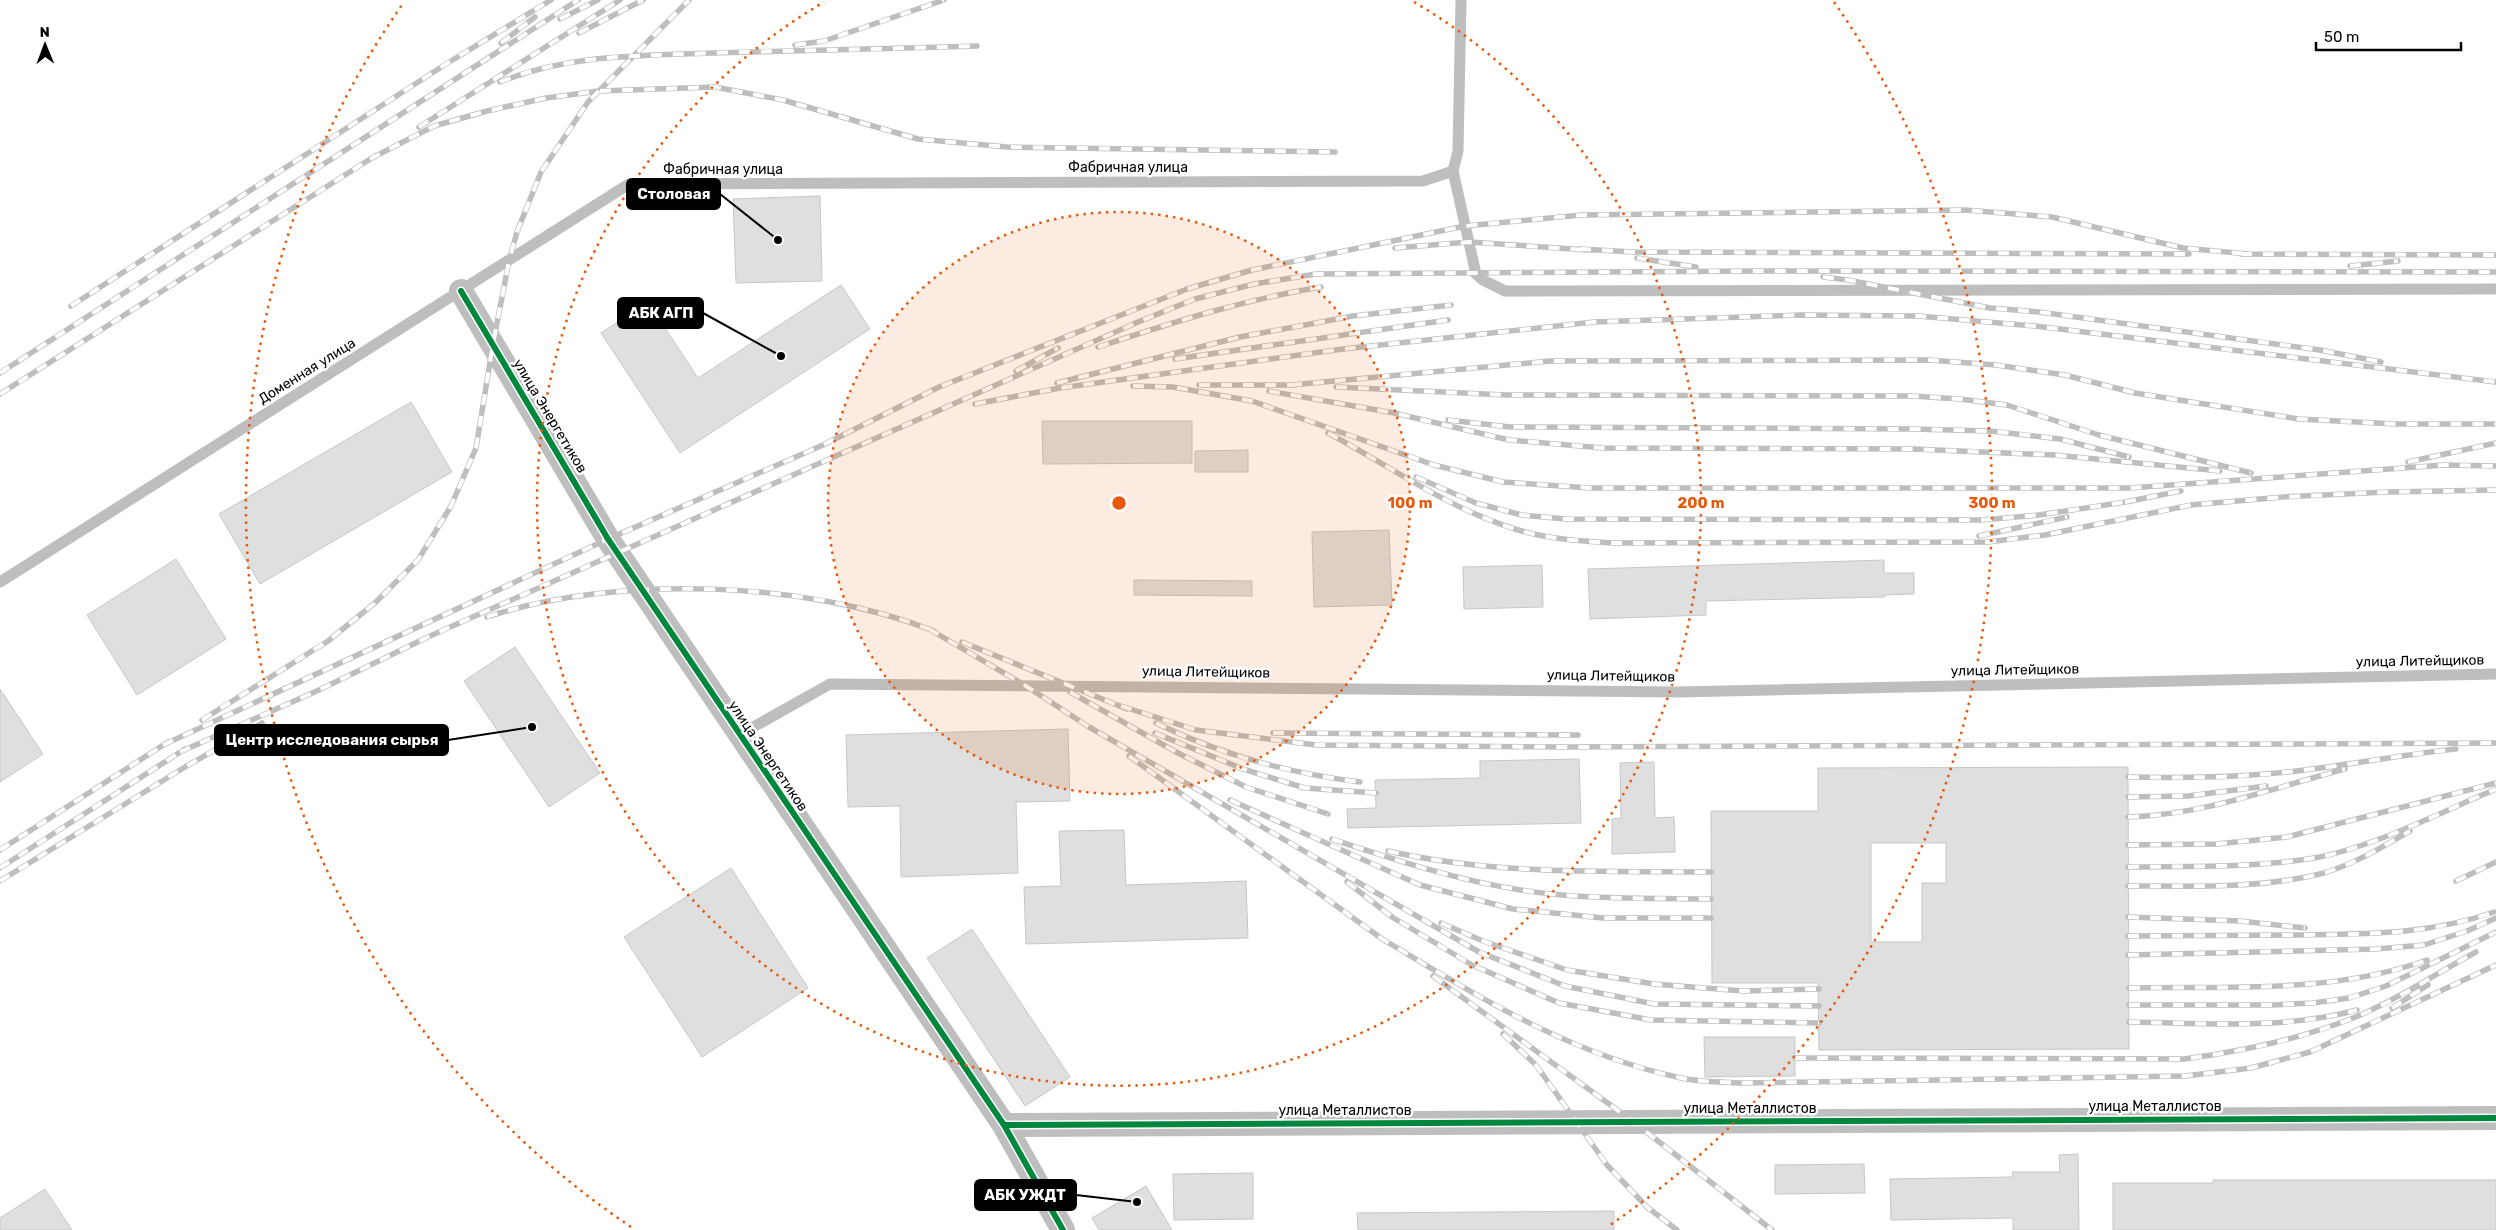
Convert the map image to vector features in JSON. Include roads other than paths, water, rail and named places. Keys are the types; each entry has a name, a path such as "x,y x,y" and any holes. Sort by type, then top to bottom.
{"street":[{"name":"улица Энергетиков","path":"461,291 608,539 1004,1125 1063,1230"},
{"name":"улица Металлистов","path":"1004,1125 2496,1118"}],"lane":[{"path":"1461,0 1458,152 1453,171 1476,274 1483,280 1505,291 2496,289"},
{"name":"Фабричная улица","path":"629,184 1423,181 1453,171"},
{"name":"Доменная улица","path":"0,582 629,184"},
{"name":"улица Литейщиков","path":"739,735 830,684 1678,692 2496,674"}],"railway":[{"path":"71,306 446,64 551,0"},
{"path":"0,373 578,0"},
{"path":"560,19 598,0"},
{"path":"419,127 620,0"},
{"path":"579,33 643,0"},
{"path":"202,720 328,641 376,602 418,560 451,506 476,448 509,261 517,232 541,172 588,102 689,0"},
{"path":"795,45 824,41 944,0"},
{"path":"501,43 535,17"},
{"path":"500,82 552,66 604,58 977,46"},
{"path":"370,159 434,126 487,111 546,98 599,91 715,87 783,100 918,139 1007,147 1335,152"},
{"path":"0,394 375,156"},
{"path":"163,745 608,539 823,445 939,387 1187,289 1252,270 1465,226 1581,215 1965,210 2052,217 2183,248 2248,254"},
{"path":"1395,248 1469,242 1587,250"},
{"path":"1580,249 1633,252 2189,254"},
{"path":"2241,254 2496,255"},
{"path":"1637,258 1696,267"},
{"path":"2350,266 2398,261"},
{"path":"180,752 319,690 430,636 1138,322 1195,299 1254,284 1316,274 1760,271 2496,272"},
{"path":"1823,277 1848,280 1990,308 2039,312 2320,350 2381,362"},
{"path":"1098,347 1181,320 1236,305 1321,287"},
{"path":"1057,383 1240,337 1353,316 1451,305"},
{"path":"975,404 1060,388 1343,349 1594,322 1801,315 1918,316 2035,326 2496,382"},
{"path":"1175,359 1448,320"},
{"path":"1016,371 1058,348"},
{"path":"1291,385 1550,361 1929,360 1996,365 2065,375 2135,393 2299,419 2395,424 2496,424"},
{"path":"1199,385 1296,385"},
{"path":"1133,386 1173,387 1252,401 1434,465 1503,482 1590,488 2130,488 2444,465 2496,466"},
{"path":"1336,387 1506,395 1912,396 1960,399 2007,405 2099,435 2251,473"},
{"path":"1269,391 1394,413 1509,440 1603,448 1913,449 2054,455 2220,471"},
{"path":"1448,420 1510,427 1990,431 2060,439 2129,457"},
{"path":"1328,433 1419,486 1490,520 1539,535 1613,543 1988,542 2045,535 2191,505 2283,497 2388,492 2496,490"},
{"path":"2408,462 2496,443"},
{"path":"1416,477 1476,503 1522,515 1566,519 1981,520 2039,515 2132,501"},
{"path":"2125,502 2181,491"},
{"path":"1979,536 2067,517"},
{"path":"487,617 538,603 594,594 652,589 712,589 771,593 829,602 884,614 934,631"},
{"path":"929,629 1026,686 1089,727 1479,952 1565,986 1654,1004 1819,1006"},
{"path":"962,642 1127,709"},
{"path":"1070,692 1176,752 1246,787 1328,814"},
{"path":"1121,706 1196,730 1316,745 1565,747 2496,743"},
{"path":"0,881 185,767 262,723"},
{"path":"1156,723 1205,744 1255,761 1281,768 1360,782"},
{"path":"1155,733 1243,769 1305,788 1376,793"},
{"path":"1273,733 1578,735"},
{"path":"0,850 168,742"},
{"path":"0,868 185,749"},
{"path":"2128,777 2208,777 2267,774 2456,749"},
{"path":"1129,756 1385,941"},
{"path":"2128,817 2156,815 2211,806 2345,769"},
{"path":"2128,845 2216,844 2287,837 2496,783"},
{"path":"2128,797 2188,796 2266,786"},
{"path":"2128,867 2245,865 2314,858 2383,838 2496,789"},
{"path":"1230,800 1420,885 1513,909 1603,918 1711,918"},
{"path":"2128,886 2224,886 2296,879 2332,871 2366,856 2410,831"},
{"path":"1332,839 1445,874 1539,893 1588,897 1711,899"},
{"path":"1388,851 1428,859 1508,868 1711,872"},
{"path":"2456,881 2496,862"},
{"path":"1347,882 1392,917 1472,965 1559,1003 1651,1020 1819,1023"},
{"path":"2128,936 2299,935 2397,932 2445,925 2494,912"},
{"path":"2128,917 2240,921 2305,928"},
{"path":"2128,955 2376,949 2424,945 2467,931 2496,918"},
{"path":"1441,923 1483,941 1567,970 1654,984 1743,991 1819,989"},
{"path":"2129,1005 2272,1005 2313,1003 2349,998 2386,986 2496,932"},
{"path":"1379,937 1488,1001 1561,1038 1599,1054 1681,1078 1742,1083 2185,1076 2251,1068 2310,1052 2496,965"},
{"path":"1795,1058 2184,1059 2206,1056 2294,1038 2358,1016 2418,986 2476,952"},
{"path":"2129,988 2280,986 2317,983 2391,971 2427,960"},
{"path":"1433,976 1631,1120 1772,1230"},
{"path":"2392,1008 2428,985"},
{"path":"2129,1022 2272,1023 2329,1016 2357,1010"},
{"path":"1503,1034 1536,1065 1607,1165 1647,1207 1677,1230"}],"place":[{"name":"Столовая","path":"778,240"},
{"name":"АБК АГП","path":"781,356"},
{"name":"Центр исследования сырья","path":"532,727"},
{"name":"АБК УЖДТ","path":"1137,1202"}]}
